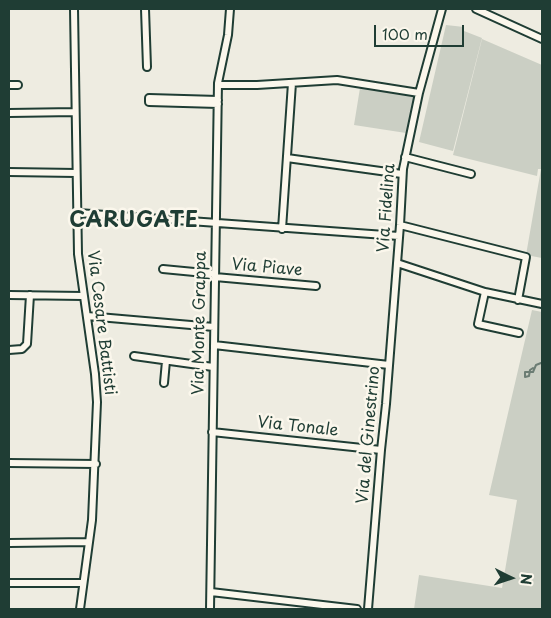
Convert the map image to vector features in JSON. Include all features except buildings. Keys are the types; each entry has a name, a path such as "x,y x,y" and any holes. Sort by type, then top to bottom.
{"street":[{"name":"Via Cesare Battisti","path":"74,9 78,254 97,391 96,464 89,542 80,609"},
{"path":"145,9 147,68"},
{"name":"Via Monte Grappa","path":"210,609 218,85 228,35 230,9"},
{"name":"Via Fidelina","path":"442,9 434,32 405,157 402,174 397,263 485,292 542,304"},
{"path":"476,9 542,39"},
{"path":"218,85 337,80 419,93"},
{"path":"282,229 292,83"},
{"path":"9,86 18,85"},
{"path":"149,98 218,102 149,102 149,98"},
{"path":"9,113 75,112"},
{"path":"405,157 471,174"},
{"path":"287,158 402,174"},
{"path":"9,172 76,173"},
{"path":"78,213 399,236"},
{"path":"400,225 526,257 518,300"},
{"name":"Via del Ginestrino","path":"368,609 397,263"},
{"name":"Via Piave","path":"163,269 316,286"},
{"path":"485,292 478,324 519,333"},
{"path":"9,295 83,296"},
{"path":"9,350 20,350 26,347 28,342 30,295"},
{"path":"86,316 214,328"},
{"path":"214,345 389,366"},
{"path":"134,356 213,367"},
{"path":"164,383 166,360"},
{"name":"Via Tonale","path":"212,432 381,450"},
{"path":"9,463 96,464"},
{"path":"9,543 89,542"},
{"path":"9,583 83,584"},
{"path":"211,592 358,609"}],"shaded area":[{"path":"446,25 464,27 464,31 482,38 453,151 419,142"},
{"path":"482,39 542,65 542,258 526,255 541,169 538,169 537,176 453,155"},
{"path":"360,88 415,97 406,133 354,125"},
{"path":"532,310 542,312 542,609 414,609 419,575 502,588 517,500 489,495"}],"waterway":[{"path":"533,368 530,370 529,376 525,377 525,372 533,372 536,365 541,363"}],"district":[{"name":"CARUGATE","path":"134,221"}]}
